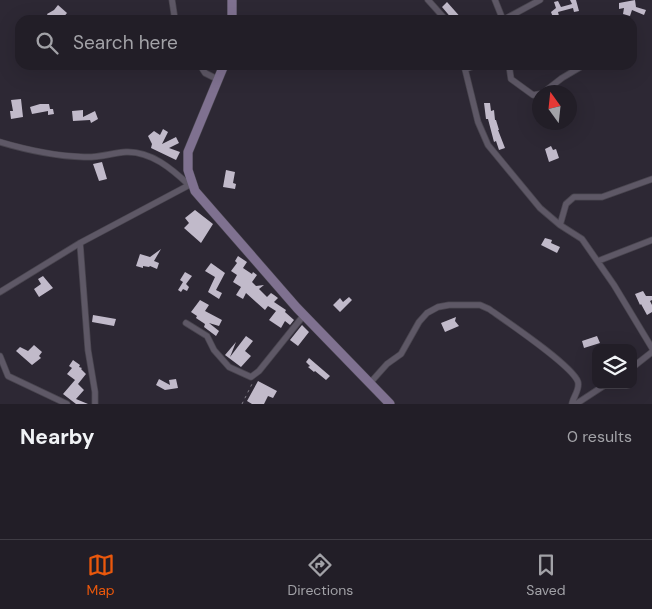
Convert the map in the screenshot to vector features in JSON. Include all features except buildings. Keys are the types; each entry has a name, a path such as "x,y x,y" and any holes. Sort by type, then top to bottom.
{"main road":[{"path":"232,0 232,15"},
{"path":"222,70 188,152 188,170 191,184 304,315 390,404"}],"street":[{"path":"172,0 174,15"},
{"path":"428,0 442,15"},
{"path":"495,0 501,15"},
{"path":"512,15 540,0"},
{"path":"203,70 218,80"},
{"path":"465,70 478,122 488,145 540,208 560,225 582,239 614,285 652,348"},
{"path":"510,70 511,79 532,94"},
{"path":"553,85 576,70"},
{"path":"0,142 57,155 76,157 98,157 125,152 138,152 158,160 191,184 80,243 0,292"},
{"path":"560,225 566,204 574,197 602,197 652,179"},
{"path":"598,261 652,240"},
{"path":"80,243 88,350 96,404"},
{"path":"370,384 387,364 401,354 419,322 427,313 438,307 449,305 480,305 489,309 558,360 576,379 578,387 572,404"},
{"path":"186,323 207,336 214,350 229,367 251,377 259,370 304,315"},
{"path":"637,364 652,352"},
{"path":"0,356 8,376 67,404"},
{"path":"576,404 599,389"}],"path":[{"path":"242,404 251,388"}]}
